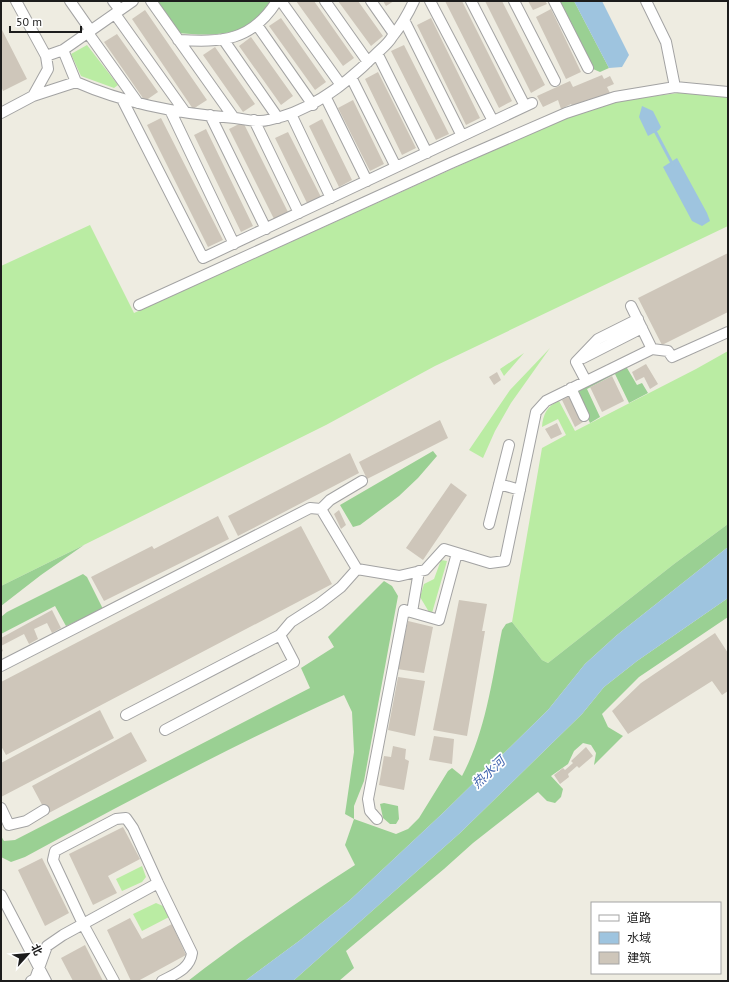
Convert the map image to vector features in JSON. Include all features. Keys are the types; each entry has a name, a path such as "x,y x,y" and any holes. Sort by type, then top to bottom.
{"street":[{"path":"16,1 46,56 48,69 33,96"},
{"path":"70,1 89,32 138,103"},
{"path":"113,1 118,12 184,112"},
{"path":"46,56 62,50 133,1"},
{"path":"151,1 234,118"},
{"path":"178,40 210,41 232,37 247,32 264,20 277,1"},
{"path":"281,1 341,85"},
{"path":"325,1 368,62"},
{"path":"371,1 394,34"},
{"path":"1,114 33,96 76,82 99,92 153,108 254,120 267,121 278,118 313,105 341,85 368,62 394,34 404,20 414,1"},
{"path":"430,1 493,121"},
{"path":"122,99 203,258 529,104 471,1"},
{"path":"514,1 554,81"},
{"path":"554,1 588,68"},
{"path":"646,1 666,42 675,87"},
{"path":"404,20 462,136"},
{"path":"257,25 313,105"},
{"path":"223,39 278,118"},
{"path":"62,50 76,82"},
{"path":"377,53 426,153"},
{"path":"350,77 396,167"},
{"path":"139,305 451,163 559,116 615,97 675,87 728,92"},
{"path":"325,96 367,181"},
{"path":"170,110 234,244"},
{"path":"291,114 331,198"},
{"path":"210,115 266,228"},
{"path":"254,120 299,213"},
{"path":"631,306 652,349"},
{"path":"586,381 576,362 598,339 640,324"},
{"path":"321,509 357,569 399,576 424,570 444,549 490,563 505,561 536,412 546,401 652,349 668,351 672,357 728,332"},
{"path":"571,388 584,416"},
{"path":"489,524 509,446"},
{"path":"321,509 330,500 362,482"},
{"path":"499,484 520,490"},
{"path":"1,666 310,508 321,509"},
{"path":"377,820 370,811 368,799 404,610 439,620 458,553"},
{"path":"126,715 280,635 291,622 342,587 357,569"},
{"path":"412,612 419,571"},
{"path":"165,730 294,662 280,635"},
{"path":"1,808 9,825 26,821 44,810"},
{"path":"114,981 83,924 53,860 55,851 116,818 126,818 133,828 192,953 191,962 179,972 162,981"},
{"path":"31,981 35,979 38,967 47,946 83,924 158,883"},
{"path":"1,895 46,981"}],"green space":[{"path":"157,1 270,1 259,17 250,25 233,32 205,35 177,33"},
{"path":"558,1 574,1 609,68 600,72 593,69"},
{"path":"87,45 118,85 114,88 81,76 71,54"},
{"path":"686,92 728,96 728,226 435,366 326,425 1,586 1,266 90,225 134,313 556,122 616,101"},
{"path":"550,348 511,403 495,431 483,458 469,450 510,390"},
{"path":"728,351 728,524 674,564 548,663 542,660 512,622 542,448 566,435 558,419 542,427 543,418 546,411 551,405 559,401 575,431"},
{"path":"524,353 504,376 500,369"},
{"path":"622,368 627,368 637,385 642,383 648,393 629,403 615,374 587,389 600,417 590,423 577,395 579,390"},
{"path":"433,451 437,456 418,478 399,496 360,525 353,527 340,505"},
{"path":"728,524 728,547 617,635 585,664 548,710 444,812 350,900 299,941 245,981 188,981 208,965 291,907 355,865 345,845 354,819 396,834 408,829 419,818 448,771 452,768 462,776 483,723 502,630 506,624 512,622 542,660 548,663 674,564"},
{"path":"84,545 41,575 1,606 1,586"},
{"path":"441,560 447,561 432,613 429,612 420,597 424,584 434,579"},
{"path":"83,574 87,577 103,609 66,626 55,606 1,634 1,617 7,612"},
{"path":"384,581 392,586 398,596 364,781 354,806 354,819 345,814 354,752 352,712 344,695 223,753 25,857 11,862 1,857 1,836 4,841 15,840 310,688 301,668 334,647 328,637"},
{"path":"728,598 728,617 639,677 602,714 608,727 623,736 594,765 596,753 591,745 583,743 574,751 568,764 551,776 563,789 561,797 555,803 547,801 538,792 473,843 346,951 354,968 339,981 293,981 460,833 582,714 604,687 637,661"},
{"path":"384,803 398,806 399,819 396,824 390,824 383,818 380,804"},
{"path":"142,866 146,877 142,882 122,891 116,879"},
{"path":"156,903 163,906 169,917 142,931 133,914"}],"water":[{"path":"574,1 602,1 629,55 622,67 609,68"},
{"path":"642,106 653,111 661,127 659,130 648,136 639,117"},
{"path":"677,158 710,221 702,226 692,221 663,167"},
{"name":"热水河","path":"728,547 728,598 637,661 604,687 582,714 460,833 293,981 245,981 299,941 350,900 444,812 548,710 585,664 617,635"}],"building":[{"path":"296,1 314,1 354,58 343,66"},
{"path":"338,1 358,1 383,36 371,46"},
{"path":"383,1 394,1 386,6"},
{"path":"445,1 462,1 512,101 499,108"},
{"path":"485,1 502,1 545,85 531,93"},
{"path":"528,1 545,1 547,4 533,10"},
{"path":"551,9 581,72 566,79 536,17"},
{"path":"145,10 207,100 193,109 132,19"},
{"path":"281,18 326,82 315,90 269,26"},
{"path":"431,18 480,118 466,125 417,25"},
{"path":"1,28 27,79 3,91 1,86"},
{"path":"117,34 158,92 145,101 104,42"},
{"path":"251,37 293,96 281,105 239,46"},
{"path":"404,45 449,134 436,140 391,51"},
{"path":"215,47 255,104 243,112 203,55"},
{"path":"378,72 416,148 402,155 365,79"},
{"path":"602,75 604,79 610,76 614,84 607,87 610,93 573,107 571,104 561,109 558,100 543,107 537,96 570,81 573,87"},
{"path":"353,100 384,164 370,171 338,108"},
{"path":"161,118 223,240 208,247 147,125"},
{"path":"322,119 352,180 339,187 309,126"},
{"path":"243,122 288,212 274,219 229,129"},
{"path":"206,129 253,226 241,232 194,135"},
{"path":"288,132 321,197 307,203 275,138"},
{"path":"728,253 728,312 662,345 638,298"},
{"path":"646,364 658,384 650,389 644,377 636,381 632,372"},
{"path":"497,372 501,380 494,385 489,377"},
{"path":"612,376 624,401 602,412 590,387"},
{"path":"570,396 583,422 575,427 562,400"},
{"path":"440,420 448,438 367,479 359,462"},
{"path":"557,423 562,434 551,439 545,429"},
{"path":"350,453 359,473 238,536 228,516"},
{"path":"451,483 467,495 423,560 406,548"},
{"path":"339,510 346,525 341,529 334,514"},
{"path":"218,516 229,539 104,601 91,577 152,546 154,549"},
{"path":"301,526 332,584 6,755 1,746 1,682"},
{"path":"459,600 487,604 482,631 485,631 467,736 433,730"},
{"path":"52,610 61,628 52,633 47,623 34,629 38,639 29,644 24,634 1,646 1,638"},
{"path":"408,621 433,627 424,673 397,669"},
{"path":"715,633 728,653 728,691 722,695 712,681 628,734 612,711 641,683"},
{"path":"398,677 425,681 415,736 388,730"},
{"path":"100,710 114,738 1,797 1,763"},
{"path":"131,732 147,761 47,814 32,786"},
{"path":"434,736 454,739 452,764 429,760"},
{"path":"393,746 406,749 405,759 409,761 404,790 379,785 384,756 391,757"},
{"path":"586,747 593,756 579,768 577,766 568,774 569,777 560,784 554,775 563,768 565,770 573,763 571,761"},
{"path":"123,827 140,859 108,876 117,893 93,905 69,854"},
{"path":"42,858 69,913 45,926 18,870"},
{"path":"130,918 142,939 172,924 186,955 138,981 131,981 107,930"},
{"path":"85,945 103,981 73,981 61,958"}],"waterway":[{"path":"654,129 673,165"}]}
